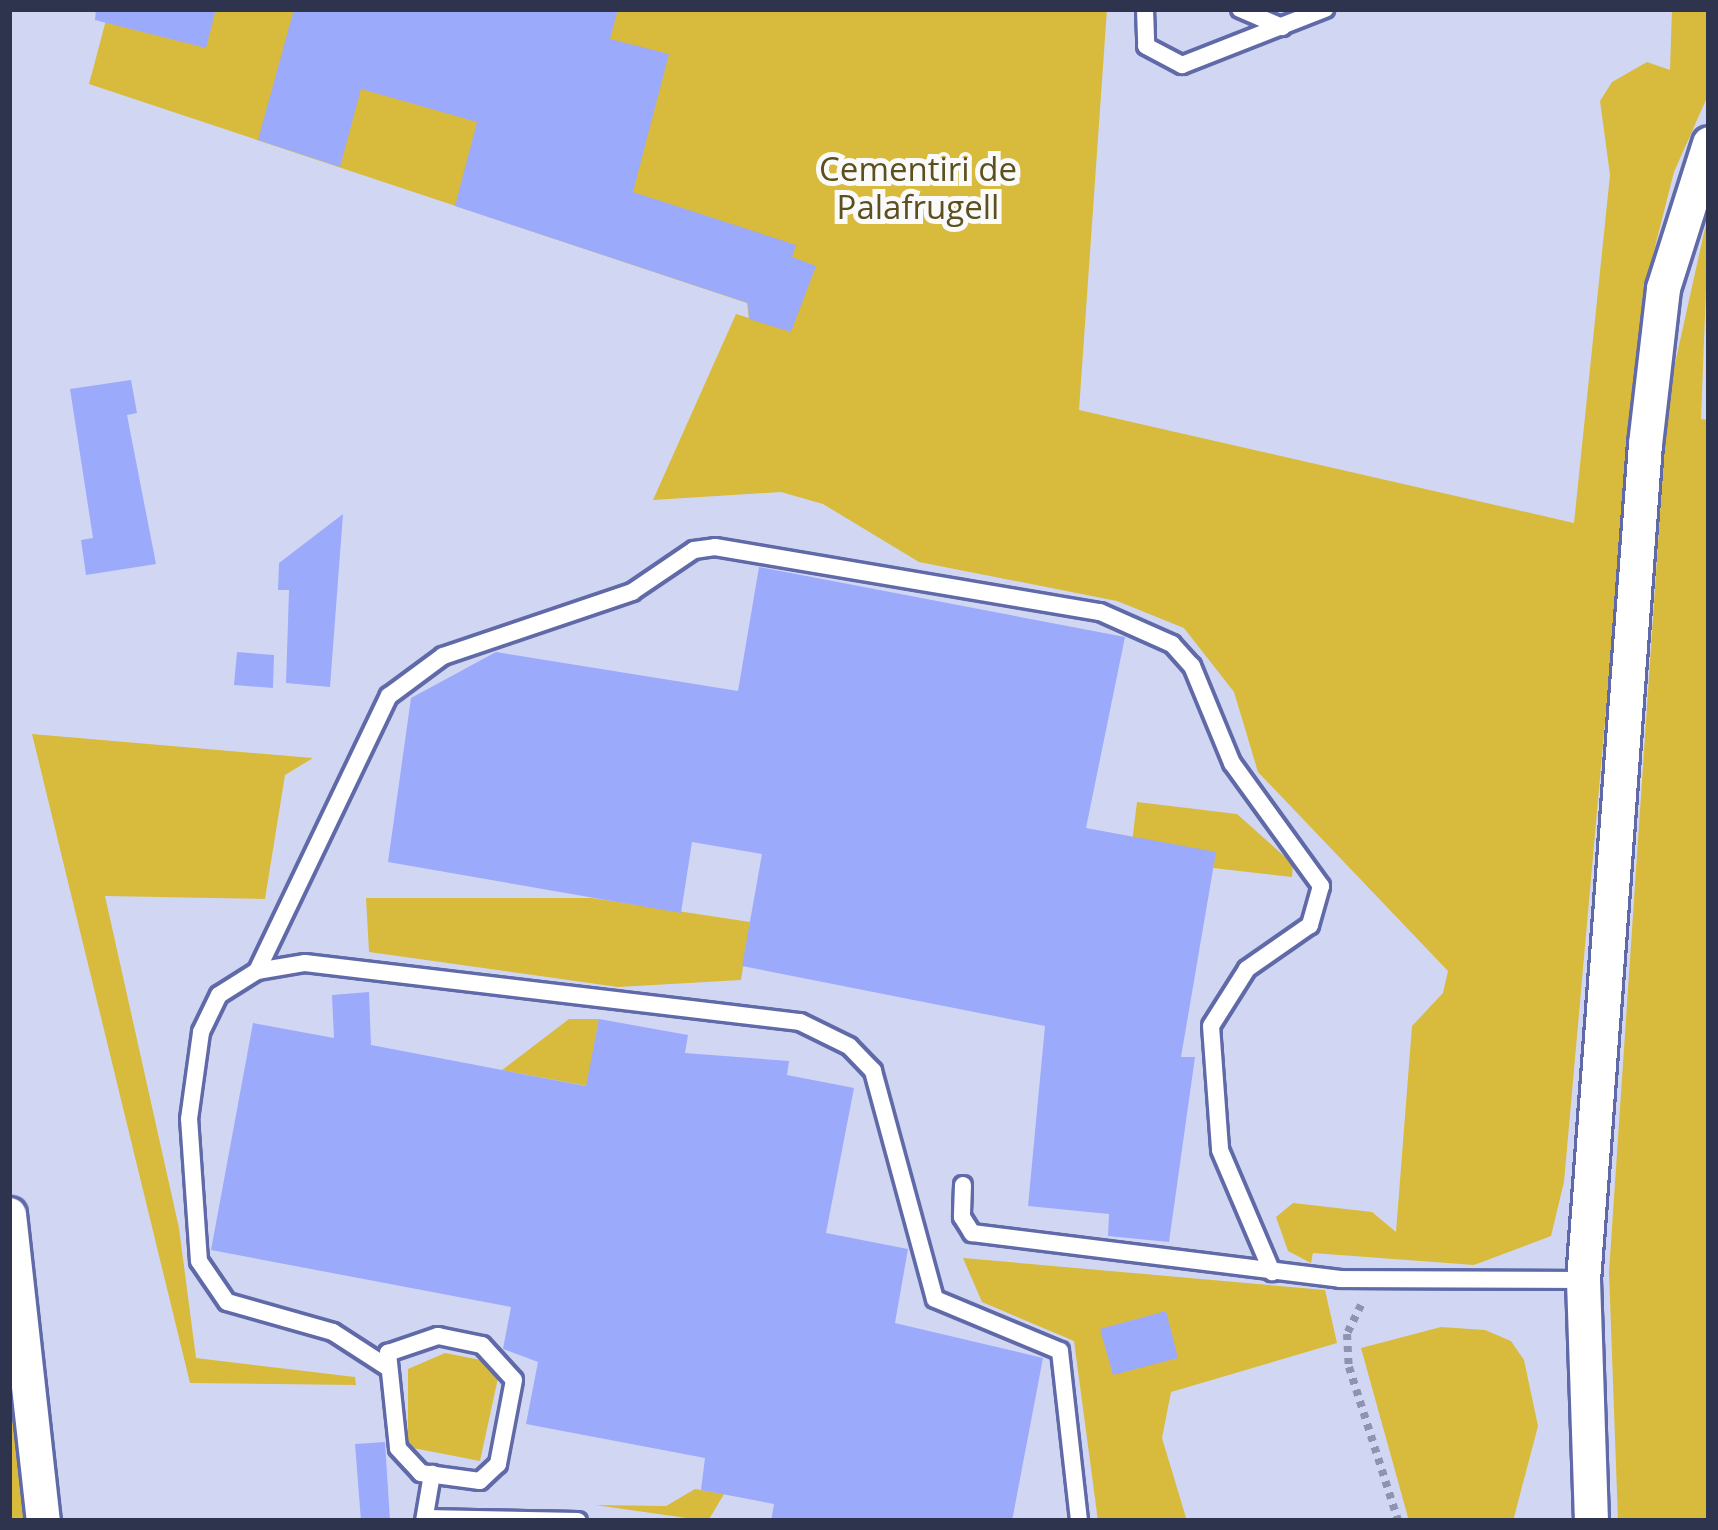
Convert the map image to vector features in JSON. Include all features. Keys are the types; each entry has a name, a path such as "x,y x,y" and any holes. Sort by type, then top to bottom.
{"street":[{"path":"1591,1521 1583,1280 1652,361 1675,239 1709,143"},
{"path":"9,1214 43,1521"}],"lane":[{"path":"1145,9 1146,46 1166,64 1202,60 1325,9"},
{"path":"1240,9 1283,27"},
{"path":"257,971 389,696 442,656 632,592 694,550 716,547 1100,612 1172,644 1192,666 1232,763 1321,886 1310,925 1247,969 1210,1026 1220,1150 1272,1272"},
{"path":"387,1367 334,1332 227,1302 199,1261 189,1119 201,1032 219,995 257,971 305,963 751,1012 849,1046 873,1071 935,1300 1060,1351 1078,1521"},
{"path":"963,1185 962,1217 972,1233 1272,1272 1388,1279 1583,1280"},
{"path":"460,1337 496,1356 514,1380 492,1473 480,1481 432,1474 403,1463 387,1367 398,1345 460,1337"},
{"path":"432,1474 424,1519 578,1521"}],"path":[{"path":"1388,1279 1358,1309 1346,1352 1398,1521"}],"green space":[{"name":"Cementiri de Palafrugell","path":"109,9 1107,9 1079,410 1574,523 1610,175 1600,101 1612,82 1647,62 1670,70 1672,9 1709,9 1709,93 1674,172 1643,294 1564,1182 1551,1236 1474,1265 1313,1253 1311,1263 1288,1251 1276,1217 1293,1203 1372,1212 1396,1232 1412,1026 1443,993 1448,971 1258,772 1234,692 1184,628 1117,601 919,562 823,504 781,492 653,500 736,314 749,318 747,303 89,84"},
{"path":"1709,210 1701,419 1709,420 1709,1521 1618,1521 1609,1272 1668,395"},
{"path":"32,734 313,758 285,775 265,899 105,896 179,1228 196,1358 355,1377 356,1385 190,1383"},
{"path":"1137,802 1237,814 1293,864 1292,877 1213,868 1215,852 1132,842"},
{"path":"366,898 592,898 750,922 741,980 618,987 369,952"},
{"path":"569,1019 599,1019 587,1086 502,1070"},
{"path":"963,1258 1325,1290 1337,1343 1171,1392 1162,1438 1187,1521 1098,1521 1074,1341 982,1302"},
{"path":"1441,1327 1485,1330 1511,1341 1524,1360 1538,1426 1513,1521 1409,1521 1361,1348"},
{"path":"9,1349 28,1521 9,1521"},
{"path":"445,1353 481,1360 498,1378 480,1461 408,1447 408,1369"},
{"path":"695,1489 724,1494 708,1521 595,1505 666,1506"}],"building":[{"path":"96,9 216,9 206,48 95,20"},
{"path":"294,9 618,9 610,39 669,54 633,192 796,245 792,257 816,266 791,332 749,319 748,303 455,206 477,122 361,89 340,167 258,140"},
{"path":"131,380 137,413 127,415 156,564 86,575 81,540 93,538 70,389"},
{"path":"343,514 330,687 286,683 289,590 278,590 279,563"},
{"path":"759,567 1125,637 1086,828 1216,852 1181,1057 1195,1057 1169,1242 1108,1236 1109,1214 1028,1206 1045,1026 742,966 762,854 692,842 681,913 388,862 411,698 496,652 738,691"},
{"path":"237,652 274,655 273,688 234,685"},
{"path":"369,992 371,1045 586,1086 599,1019 688,1035 685,1053 789,1061 787,1075 854,1088 826,1233 908,1249 895,1323 1043,1358 1012,1521 771,1521 774,1504 701,1490 705,1458 526,1424 538,1362 503,1349 511,1307 211,1250 253,1023 334,1038 332,995"},
{"path":"1166,1311 1178,1358 1113,1375 1100,1329"},
{"path":"385,1442 390,1521 361,1521 355,1444"}]}
